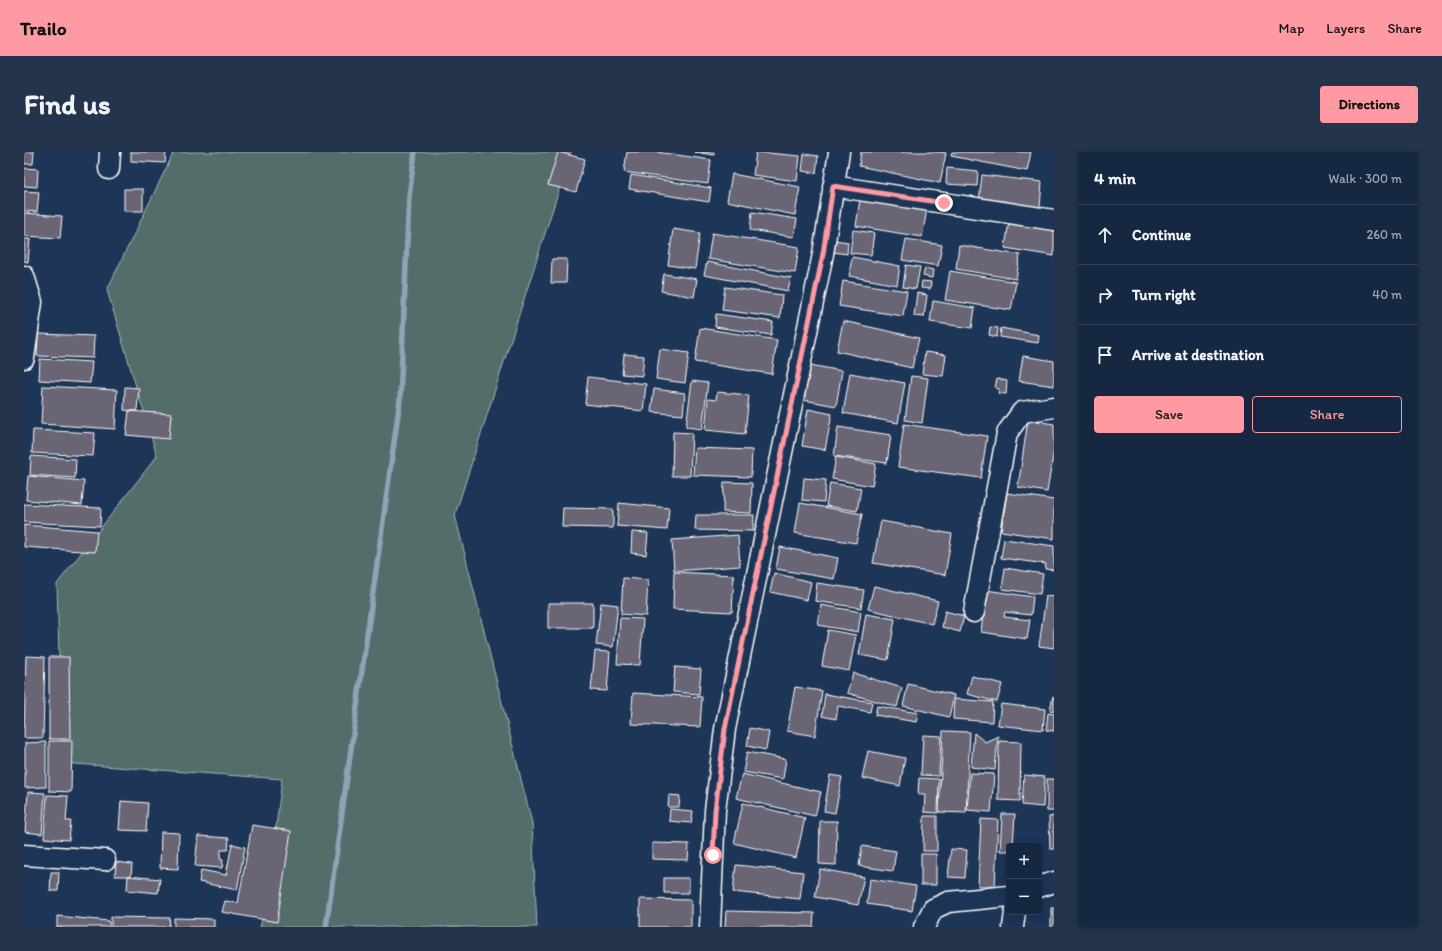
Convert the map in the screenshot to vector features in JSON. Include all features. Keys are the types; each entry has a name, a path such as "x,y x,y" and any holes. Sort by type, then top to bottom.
{"street":[{"path":"710,927 715,811 725,729 823,254 839,152"},
{"path":"833,186 1054,220"},
{"path":"24,276 32,302 24,358"},
{"path":"974,612 1007,433 1022,412 1054,407"},
{"path":"24,855 104,860"},
{"path":"1042,886 1054,882"},
{"path":"924,927 933,909 948,902 1006,896"},
{"path":"1013,927 1015,915"}],"green space":[{"path":"174,152 571,152 455,515 532,823 537,927 260,927 266,905 282,779 62,763 57,584 157,456 107,290"}],"building":[{"path":"24,152 34,152 33,164 24,164"},
{"path":"131,152 166,152 165,163 131,161"},
{"path":"558,152 585,159 576,192 548,185"},
{"path":"627,152 656,152 711,160 708,184 624,172"},
{"path":"694,152 714,152 714,155"},
{"path":"756,152 800,156 797,181 753,175"},
{"path":"861,152 946,153 940,183 859,166"},
{"path":"952,152 1031,152 1027,171 951,156"},
{"path":"804,154 818,156 816,173 802,171"},
{"path":"24,168 38,169 37,187 24,186"},
{"path":"947,168 978,171 977,186 946,184"},
{"path":"732,174 800,187 795,215 727,201"},
{"path":"631,175 711,188 709,202 629,189"},
{"path":"982,175 1042,182 1040,207 979,201"},
{"path":"124,189 143,189 143,211 124,211"},
{"path":"24,191 39,192 37,212 24,211"},
{"path":"860,199 927,209 922,237 856,226"},
{"path":"752,212 797,219 794,237 750,230"},
{"path":"24,213 62,216 60,238 24,236"},
{"path":"1009,221 1054,228 1054,256 1005,248"},
{"path":"673,229 700,233 695,269 668,265"},
{"path":"853,230 874,233 871,255 850,253"},
{"path":"712,233 799,247 795,273 708,259"},
{"path":"24,239 30,239 28,262 24,261"},
{"path":"906,239 942,245 938,266 902,260"},
{"path":"835,240 848,242 847,254 833,252"},
{"path":"959,245 1020,255 1016,279 956,269"},
{"path":"852,257 900,266 897,285 849,276"},
{"path":"552,259 567,259 566,283 551,283"},
{"path":"707,262 791,278 788,291 704,275"},
{"path":"906,265 920,267 916,289 903,287"},
{"path":"925,268 933,270 932,278 923,276"},
{"path":"950,271 1016,282 1011,310 945,300"},
{"path":"664,274 697,279 694,297 661,291"},
{"path":"843,281 907,291 903,316 839,306"},
{"path":"922,281 931,282 930,289 921,288"},
{"path":"725,287 782,295 780,318 722,310"},
{"path":"917,293 927,295 924,317 914,316"},
{"path":"933,301 975,308 972,328 930,322"},
{"path":"716,314 773,322 771,335 715,327"},
{"path":"843,321 919,338 912,368 837,351"},
{"path":"990,327 998,328 997,337 989,335"},
{"path":"700,328 777,340 772,374 695,362"},
{"path":"1001,328 1039,335 1038,343 1000,337"},
{"path":"38,334 94,336 93,358 37,356"},
{"path":"660,349 689,353 685,383 656,379"},
{"path":"925,352 946,355 943,376 922,374"},
{"path":"624,354 644,356 642,376 622,374"},
{"path":"1023,356 1054,361 1054,386 1019,381"},
{"path":"40,359 92,362 90,383 39,380"},
{"path":"810,365 842,371 836,406 804,400"},
{"path":"850,373 905,383 898,423 843,413"},
{"path":"911,376 928,378 922,423 905,420"},
{"path":"588,377 646,384 643,411 585,404"},
{"path":"997,379 1007,381 1006,394 998,393 999,389 995,388"},
{"path":"692,381 708,383 702,429 686,427"},
{"path":"43,386 117,390 115,429 41,424"},
{"path":"125,387 139,388 137,411 124,410"},
{"path":"654,389 685,393 683,415 651,412"},
{"path":"717,392 749,395 745,434 705,430 708,399 716,400"},
{"path":"808,409 832,414 825,450 802,446"},
{"path":"129,411 171,414 169,439 126,435"},
{"path":"1028,420 1054,424 1054,450 1047,492 1018,487"},
{"path":"904,424 987,436 981,478 898,467"},
{"path":"838,427 891,435 887,463 834,456"},
{"path":"33,430 95,433 93,456 32,453"},
{"path":"673,432 692,433 690,476 672,476"},
{"path":"695,448 752,450 751,477 693,475"},
{"path":"31,456 76,459 75,478 30,475"},
{"path":"836,457 876,464 872,486 832,479"},
{"path":"28,476 84,481 82,505 26,500"},
{"path":"804,478 826,480 824,502 802,500"},
{"path":"724,482 752,483 751,513 723,512"},
{"path":"830,483 861,488 857,511 826,506"},
{"path":"1007,493 1054,500 1054,539 1001,531"},
{"path":"619,503 669,508 667,530 617,526"},
{"path":"800,503 862,514 856,543 795,533"},
{"path":"24,504 101,508 100,526 24,522"},
{"path":"563,508 613,509 613,528 562,527"},
{"path":"696,515 754,515 753,531 695,530"},
{"path":"881,521 952,534 945,575 873,563"},
{"path":"24,525 97,531 95,552 24,547"},
{"path":"632,532 648,533 646,555 631,553"},
{"path":"738,535 740,566 674,571 672,540"},
{"path":"1004,539 1054,546 1054,570 1045,569 1046,564 1001,558"},
{"path":"780,547 838,558 834,579 776,569"},
{"path":"1005,568 1043,574 1040,594 1002,589"},
{"path":"674,572 734,575 732,612 673,609"},
{"path":"774,573 811,582 807,600 770,592"},
{"path":"623,578 648,580 646,616 621,614"},
{"path":"817,583 864,590 861,608 815,601"},
{"path":"874,586 938,601 932,624 868,609"},
{"path":"986,590 1033,597 1031,615 1005,612 1004,617 1030,620 1027,639 981,632"},
{"path":"1046,596 1054,597 1054,648 1039,646"},
{"path":"548,603 593,603 593,628 548,628"},
{"path":"601,603 618,605 613,647 596,645"},
{"path":"821,605 861,612 858,632 818,625"},
{"path":"945,611 964,616 960,632 942,627"},
{"path":"866,614 895,619 888,660 859,655"},
{"path":"620,618 643,619 640,665 617,664"},
{"path":"828,630 856,635 849,671 822,666"},
{"path":"595,651 610,652 607,691 591,690"},
{"path":"26,656 45,657 43,738 24,738"},
{"path":"49,657 69,657 70,739 49,739"},
{"path":"675,667 701,669 699,694 673,692"},
{"path":"853,673 902,688 897,707 847,693"},
{"path":"972,676 1002,684 997,702 967,694"},
{"path":"908,684 954,695 949,717 903,706"},
{"path":"795,687 822,691 815,736 787,731"},
{"path":"633,693 702,697 700,727 631,724"},
{"path":"825,694 872,702 870,712 838,706 836,719 822,716"},
{"path":"1053,696 1054,697 1054,711 1050,710"},
{"path":"954,699 993,702 992,722 953,719"},
{"path":"1001,704 1045,709 1043,730 998,725"},
{"path":"877,706 918,713 916,722 875,715"},
{"path":"1048,713 1054,714 1054,731 1046,730"},
{"path":"750,728 769,732 766,750 747,746"},
{"path":"943,731 970,732 966,813 939,812"},
{"path":"974,733 985,742 998,736 995,770 971,767"},
{"path":"923,735 941,736 939,776 921,775"},
{"path":"49,741 72,741 71,792 49,791"},
{"path":"999,741 1021,742 1020,801 998,800"},
{"path":"46,742 46,787 25,788 25,743"},
{"path":"868,751 905,758 900,786 862,778"},
{"path":"747,752 786,759 783,779 743,772"},
{"path":"970,773 994,774 991,812 967,810"},
{"path":"742,774 821,792 815,816 736,798"},
{"path":"830,775 842,777 835,813 824,811"},
{"path":"1024,775 1045,777 1043,807 1022,805"},
{"path":"919,778 939,779 938,813 924,812 925,794 918,794"},
{"path":"1047,779 1054,779 1054,811 1047,811"},
{"path":"28,792 45,793 42,834 25,832"},
{"path":"47,795 68,796 66,821 71,821 69,840 44,838"},
{"path":"669,795 680,796 679,807 668,807"},
{"path":"121,801 148,803 146,831 119,830"},
{"path":"743,803 805,818 796,858 734,843"},
{"path":"670,809 693,811 691,823 669,821"},
{"path":"1002,814 1015,814 1013,843 1006,843 1006,851 1000,851"},
{"path":"924,816 937,816 937,851 923,851"},
{"path":"1054,816 1054,849 1050,849 1049,817"},
{"path":"981,819 998,820 995,886 978,886"},
{"path":"820,821 837,821 836,865 819,864"},
{"path":"252,825 291,831 277,922 222,912 225,901 238,903"},
{"path":"161,832 179,833 178,869 160,868"},
{"path":"198,836 229,838 228,850 221,850 220,859 223,860 222,868 195,866"},
{"path":"652,843 689,844 688,860 652,859"},
{"path":"232,844 245,847 237,890 199,882 201,870 226,875"},
{"path":"862,846 896,851 893,871 859,866"},
{"path":"951,849 967,850 965,878 948,877"},
{"path":"921,854 936,854 936,885 921,885"},
{"path":"116,862 132,864 131,876 115,876"},
{"path":"736,865 803,872 800,899 733,892"},
{"path":"820,869 864,877 858,905 815,897"},
{"path":"51,872 59,872 58,891 50,891"},
{"path":"128,876 160,879 158,893 127,890"},
{"path":"664,878 689,878 689,893 664,893"},
{"path":"870,879 916,886 912,911 867,904"},
{"path":"640,899 691,900 691,927 640,927"},
{"path":"1051,908 1054,908 1054,927 1051,927"},
{"path":"726,911 814,913 813,927 725,927"},
{"path":"57,916 109,921 109,927 57,927"},
{"path":"111,917 170,918 169,927 111,927"},
{"path":"174,918 214,919 214,927 174,927"}],"waterway":[{"path":"326,927 400,400 409,196 415,152"}],"route":[{"path":"713,855 715,811 725,729 823,254 833,186 944,203"}]}
